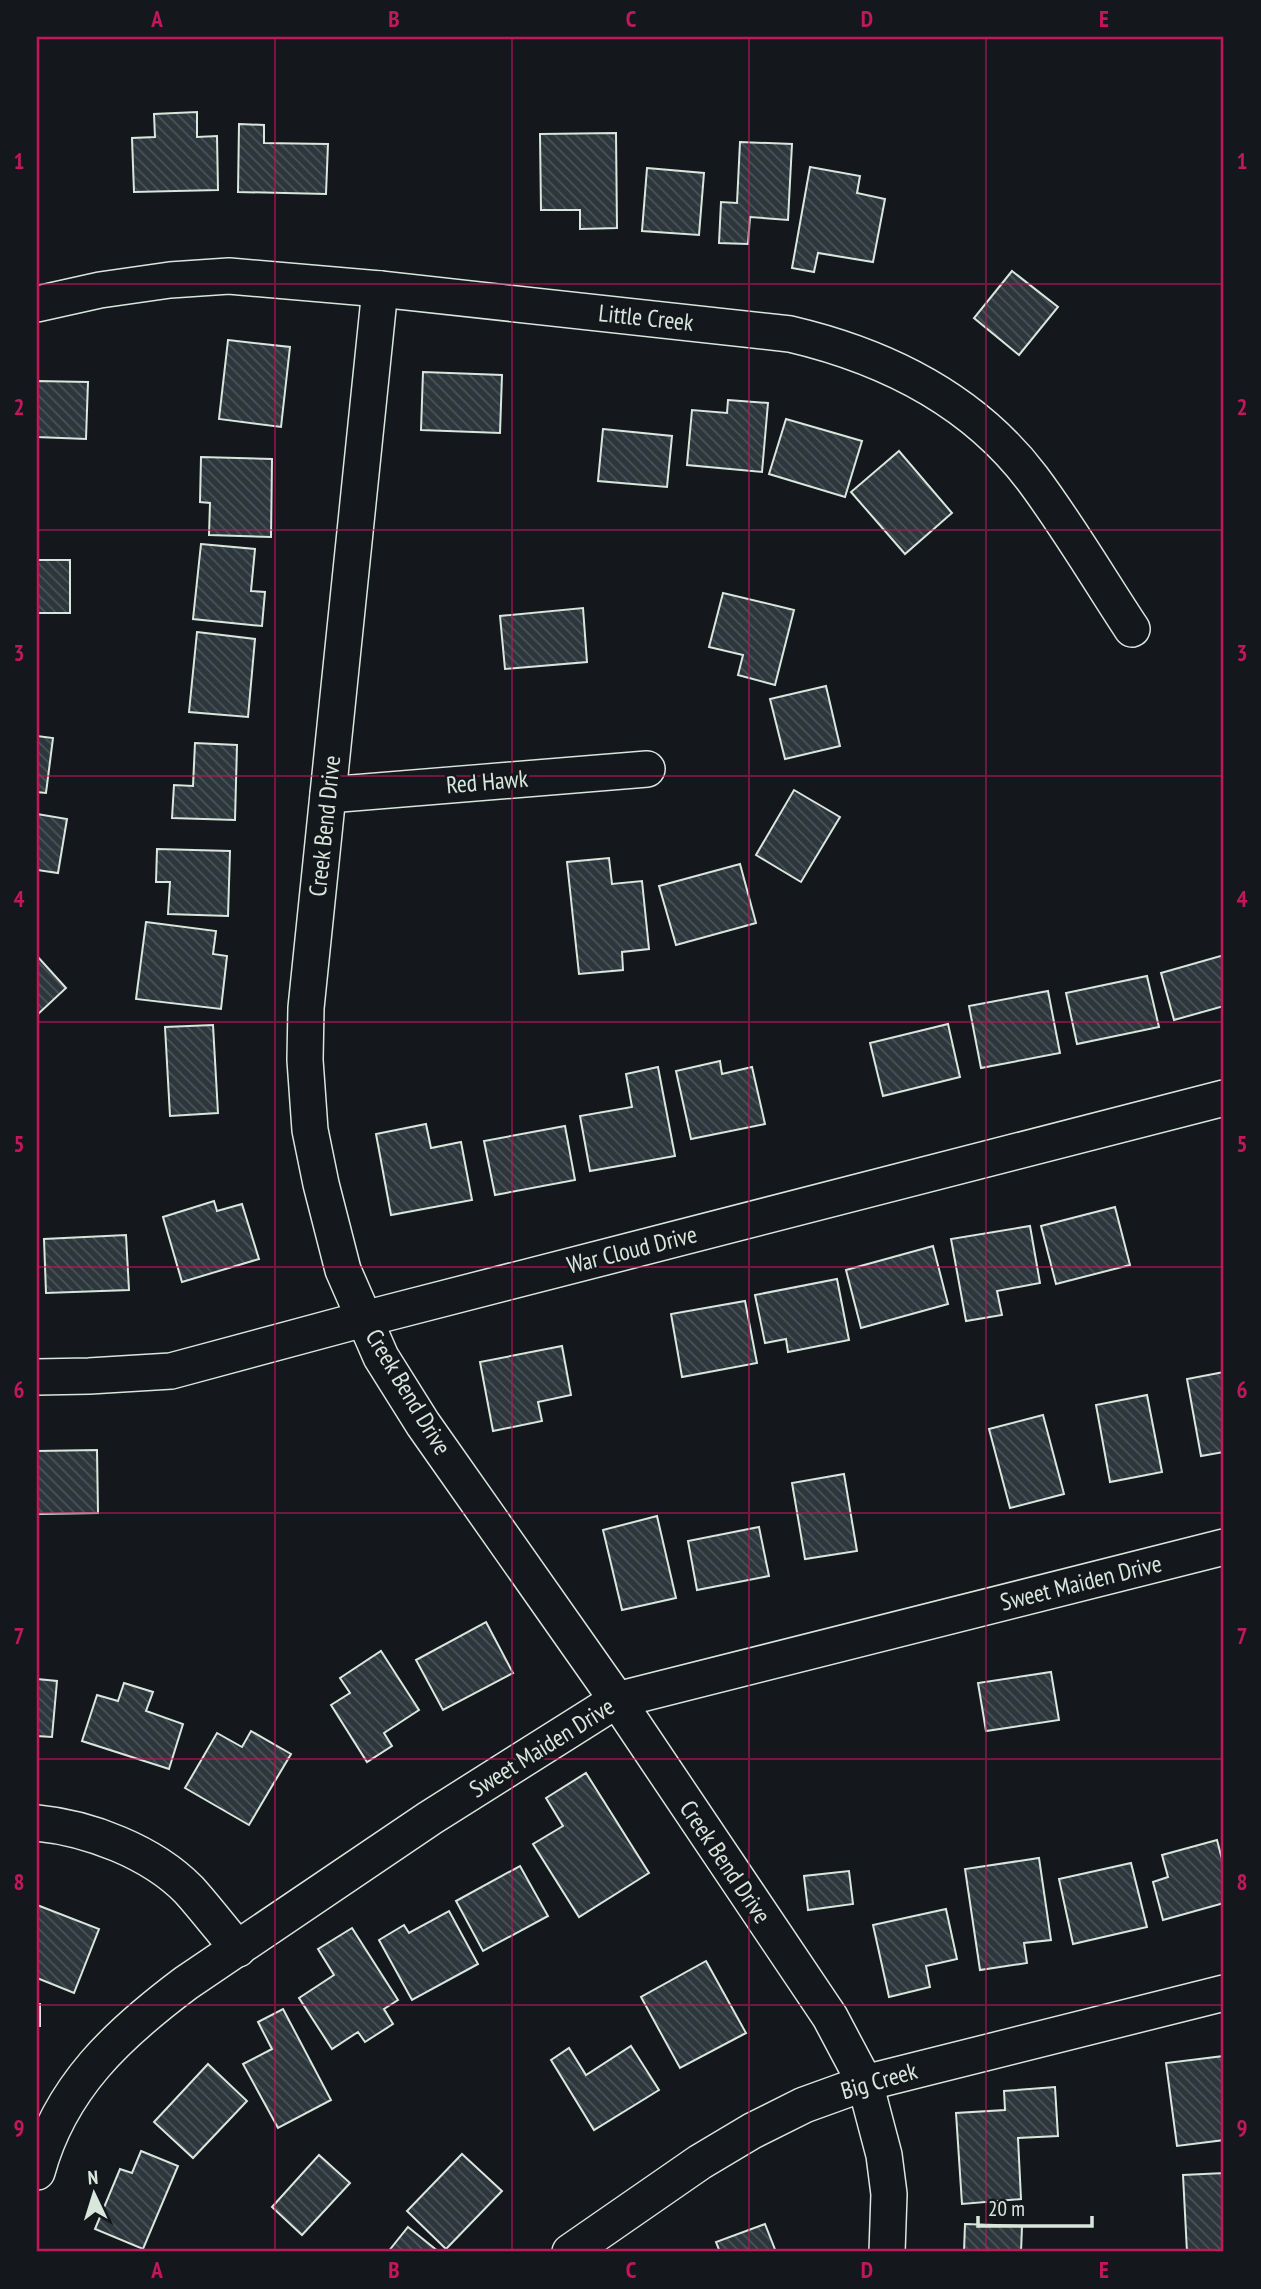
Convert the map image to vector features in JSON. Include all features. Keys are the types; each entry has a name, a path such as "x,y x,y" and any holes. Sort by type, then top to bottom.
{"street":[{"name":"Little Creek","path":"37,304 100,290 170,280 229,276 380,289 790,334 828,343 879,361 940,394 973,419 1003,447 1031,478 1132,629"},
{"name":"Creek Bend Drive","path":"380,289 306,1008 305,1060 310,1130 321,1184 344,1270 381,1357 423,1424 617,1700 830,2017 865,2083 884,2155 889,2193 887,2252"},
{"name":"Red Hawk","path":"328,795 647,769"},
{"name":"War Cloud Drive","path":"37,1377 172,1371 364,1319 1224,1098"},
{"name":"Sweet Maiden Drive","path":"37,2172 43,2148 60,2112 86,2075 113,2043 186,1983 430,1818 617,1700 1224,1546"},
{"path":"37,1823 102,1836 166,1871 188,1889 238,1949"},
{"name":"Big Creek","path":"570,2252 700,2162 752,2131 804,2105 865,2083 1224,1993"}],"building":[{"path":"197,112 197,137 217,136 218,190 134,192 132,138 155,137 154,114"},
{"path":"239,124 264,125 264,143 328,144 326,194 238,192"},
{"path":"616,133 617,228 580,229 580,210 541,210 540,134"},
{"path":"740,142 792,144 788,220 750,217 748,244 719,243 721,202 737,203"},
{"path":"810,167 860,176 857,193 885,199 873,262 818,253 814,272 792,268"},
{"path":"647,168 704,173 699,235 642,231"},
{"path":"1012,271 1058,307 1019,355 974,318"},
{"path":"228,340 290,347 281,427 219,419"},
{"path":"423,372 502,375 500,433 421,430"},
{"path":"37,381 88,382 86,439 37,437"},
{"path":"728,400 768,403 762,472 687,465 692,410 727,413"},
{"path":"786,419 862,441 845,497 769,474"},
{"path":"603,429 672,436 667,487 598,481"},
{"path":"899,451 952,513 905,554 851,492"},
{"path":"201,457 272,459 271,537 209,535 210,503 200,502"},
{"path":"201,544 255,549 251,591 265,592 262,626 193,619"},
{"path":"37,560 70,560 70,613 37,613"},
{"path":"723,593 794,610 775,685 738,675 743,655 709,647"},
{"path":"583,608 587,662 505,669 500,616"},
{"path":"197,632 255,639 248,717 189,712"},
{"path":"826,686 840,746 785,759 770,699"},
{"path":"37,736 53,738 46,793 37,792"},
{"path":"195,743 237,745 235,820 172,818 174,785 193,786"},
{"path":"794,790 840,817 801,882 756,855"},
{"path":"37,814 67,819 58,873 37,870"},
{"path":"157,849 230,851 228,916 168,914 170,882 156,882"},
{"path":"609,858 612,884 642,881 649,949 622,952 623,970 579,974 567,862"},
{"path":"740,864 756,923 676,945 659,886"},
{"path":"146,922 216,931 213,954 227,956 221,1009 136,999"},
{"path":"1224,955 1224,1006 1174,1020 1161,973"},
{"path":"37,956 66,988 37,1015"},
{"path":"1147,976 1159,1027 1077,1044 1066,993"},
{"path":"1048,991 1060,1053 981,1068 969,1006"},
{"path":"948,1024 960,1077 883,1096 870,1043"},
{"path":"213,1025 218,1113 170,1116 165,1027"},
{"path":"720,1061 722,1074 752,1067 765,1124 691,1139 676,1071"},
{"path":"658,1067 675,1156 590,1171 580,1116 632,1107 626,1074"},
{"path":"426,1124 431,1148 461,1142 472,1200 391,1215 376,1134"},
{"path":"565,1126 575,1180 495,1195 484,1141"},
{"path":"214,1201 217,1211 242,1204 259,1259 182,1282 163,1217"},
{"path":"1115,1207 1130,1265 1056,1284 1041,1226"},
{"path":"1030,1226 1040,1283 997,1291 1002,1315 966,1321 951,1239"},
{"path":"126,1235 129,1290 46,1293 44,1239"},
{"path":"933,1246 948,1304 861,1328 846,1270"},
{"path":"837,1279 849,1340 788,1352 786,1339 765,1343 755,1295"},
{"path":"745,1301 757,1363 682,1377 671,1314"},
{"path":"562,1346 571,1395 538,1402 542,1421 493,1431 480,1362"},
{"path":"1224,1372 1224,1452 1201,1456 1187,1379"},
{"path":"1147,1395 1162,1472 1110,1482 1096,1405"},
{"path":"1043,1415 1064,1494 1010,1508 989,1429"},
{"path":"97,1450 98,1513 37,1514 37,1451"},
{"path":"844,1474 857,1551 805,1559 792,1483"},
{"path":"657,1516 676,1598 622,1610 603,1530"},
{"path":"759,1527 769,1576 697,1590 688,1541"},
{"path":"486,1622 513,1673 443,1710 416,1660"},
{"path":"381,1651 419,1710 384,1733 392,1746 367,1762 331,1705 350,1693 340,1678"},
{"path":"1051,1672 1059,1720 986,1731 978,1683"},
{"path":"37,1679 57,1681 52,1737 37,1736"},
{"path":"124,1683 153,1692 146,1711 183,1724 169,1769 82,1741 97,1695 118,1701"},
{"path":"251,1731 291,1754 249,1825 185,1788 217,1733 242,1747"},
{"path":"586,1773 649,1873 579,1917 533,1844 563,1826 546,1798"},
{"path":"1217,1840 1224,1867 1224,1903 1163,1920 1153,1882 1168,1877 1162,1855"},
{"path":"1039,1858 1051,1940 1024,1943 1027,1963 980,1970 965,1869"},
{"path":"1131,1863 1147,1927 1073,1944 1059,1879"},
{"path":"520,1866 548,1916 483,1951 456,1901"},
{"path":"849,1871 853,1904 808,1910 804,1876"},
{"path":"37,1905 99,1929 74,1993 37,1978"},
{"path":"946,1909 957,1959 926,1966 930,1987 889,1997 873,1925"},
{"path":"449,1911 478,1964 412,2000 379,1940 404,1925 409,1933"},
{"path":"352,1928 398,2000 384,2009 393,2024 365,2042 358,2032 332,2049 299,1998 334,1975 318,1949"},
{"path":"706,1961 746,2033 680,2068 641,1997"},
{"path":"37,2004 40,2004 40,2026 37,2026"},
{"path":"283,2009 331,2100 278,2128 243,2064 272,2049 258,2022"},
{"path":"631,2046 659,2090 594,2130 551,2060 569,2048 586,2075"},
{"path":"1224,2056 1224,2140 1177,2146 1166,2063"},
{"path":"208,2064 247,2101 193,2158 154,2122"},
{"path":"1055,2087 1058,2136 1018,2138 1021,2199 962,2204 956,2113 1005,2110 1004,2091"},
{"path":"141,2151 178,2166 143,2249 95,2229 120,2169 132,2173"},
{"path":"462,2154 502,2191 446,2249 407,2211"},
{"path":"319,2155 350,2183 302,2235 272,2207"},
{"path":"1224,2173 1224,2252 1187,2252 1183,2175"},
{"path":"765,2224 776,2252 720,2252 716,2242"},
{"path":"965,2224 1022,2226 1021,2252 964,2252"},
{"path":"408,2227 439,2252 388,2252"}]}
